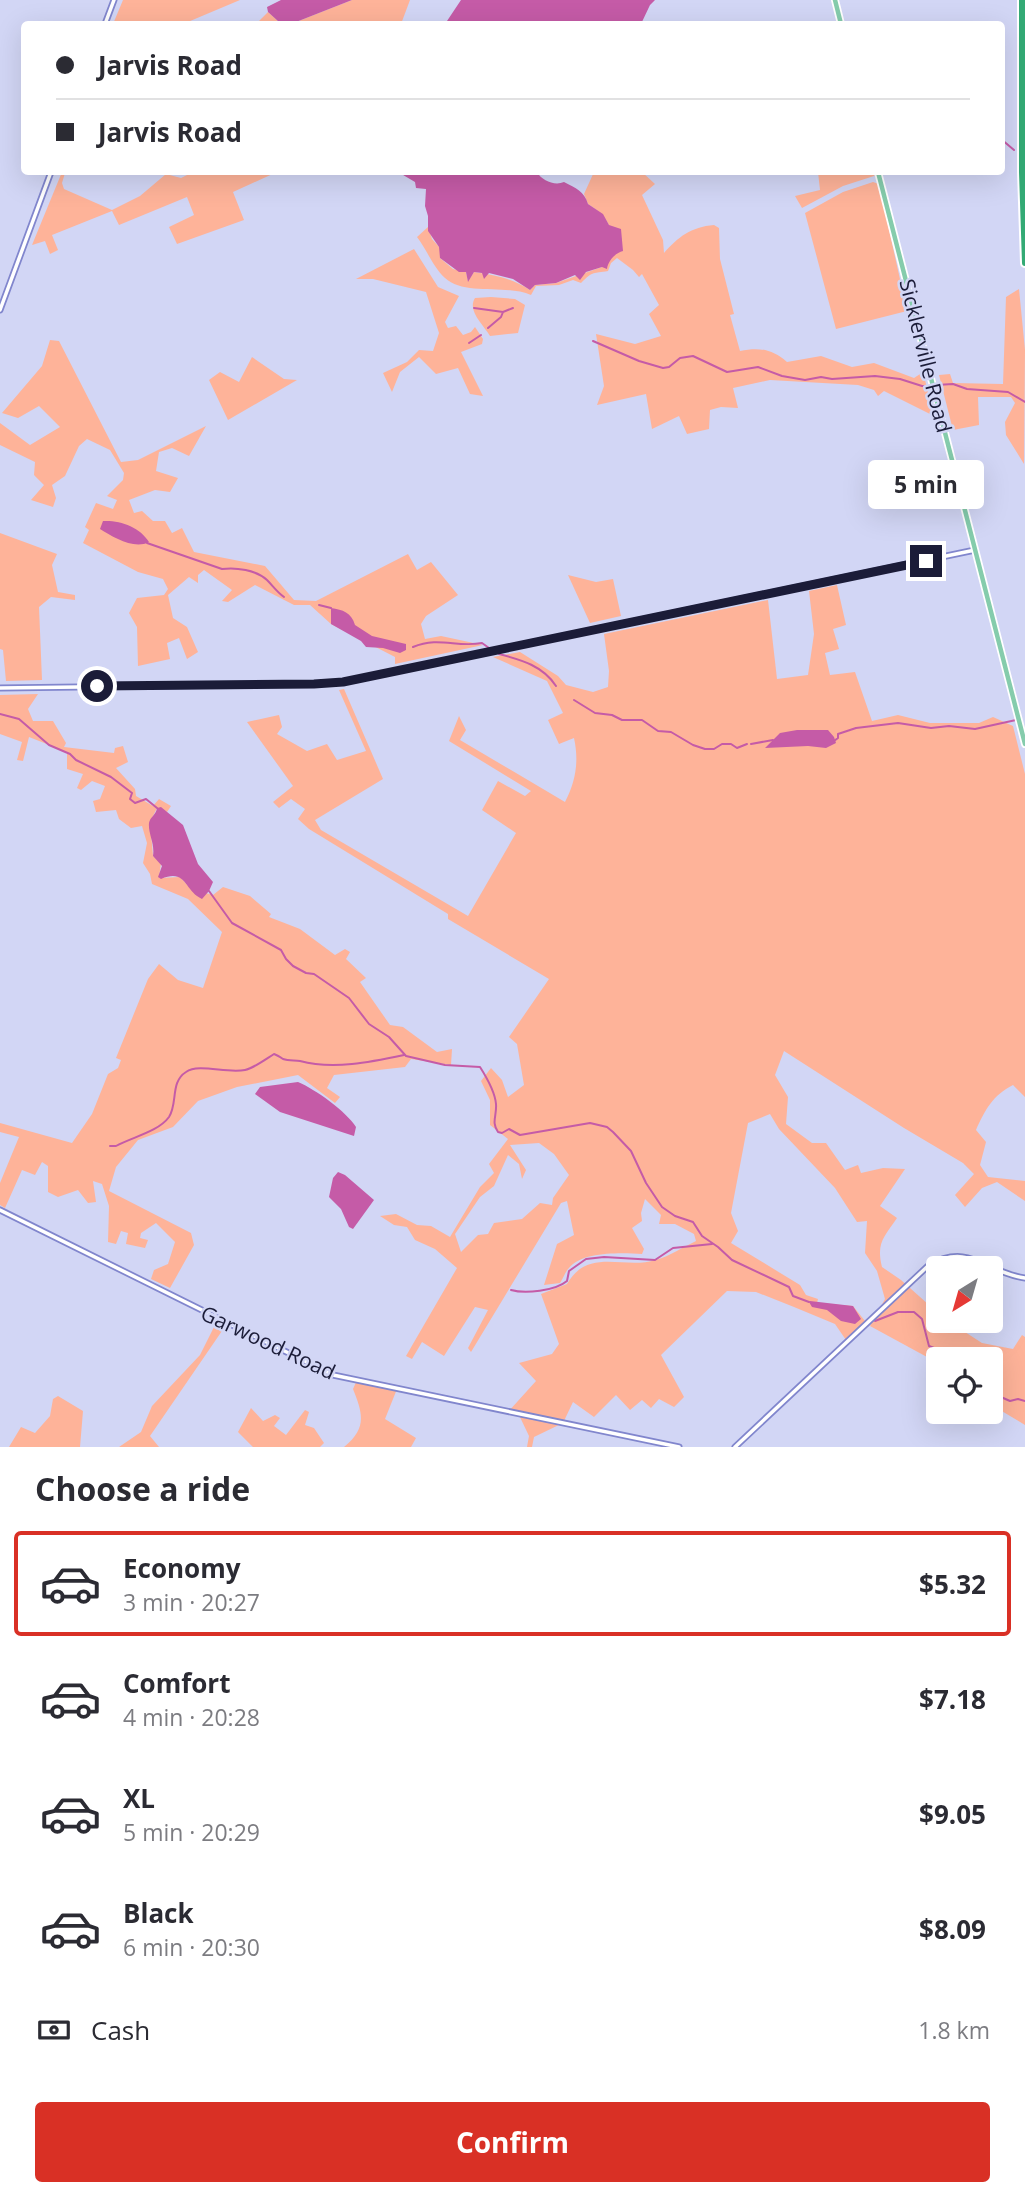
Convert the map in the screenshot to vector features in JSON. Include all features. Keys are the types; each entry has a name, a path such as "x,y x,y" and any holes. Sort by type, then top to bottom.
{"highway":[{"path":"1022,0 1025,263"}],"main road":[{"path":"835,0 840,21"},
{"name":"Sicklerville Road","path":"879,175 1025,744"}],"street":[{"path":"106,21 114,0"},
{"path":"0,310 50,175"},
{"path":"0,688 343,682 975,550"},
{"name":"Garwood Road","path":"0,1210 333,1376 679,1447"},
{"path":"735,1447 923,1269 948,1257 968,1256 1001,1272 1025,1278"}],"shaded area":[{"path":"123,0 240,0 190,21 114,21"},
{"path":"281,0 352,0 299,21 278,21 268,12 267,7"},
{"path":"352,0 410,0 402,21 299,21"},
{"path":"461,0 655,0 642,21 447,21"},
{"path":"268,12 278,21 259,21"},
{"path":"61,175 64,175 62,183 64,189 112,210 140,196 165,175 181,178 187,175 270,175 233,192 244,220 177,244 169,227 194,215 187,197 119,225 112,211 52,235 58,250 50,254 45,241 32,245"},
{"path":"403,175 540,175 549,182 564,182 582,193 588,204 603,214 609,225 621,229 623,251 612,258 607,269 602,267 586,272 580,280 575,275 556,283 535,285 530,290 513,279 489,273 484,279 482,273 474,272 468,282 466,272 459,272 440,258 439,247 428,231 426,189 416,188 415,182"},
{"path":"593,175 645,175 655,184 642,195 663,240 664,253 692,231 714,225 719,228 720,259 734,314 730,315 740,351 765,350 787,362 821,356 852,367 874,363 914,378 923,372 934,416 884,391 878,396 874,390 858,385 770,380 733,388 738,408 721,407 710,410 709,429 687,434 679,416 652,429 646,394 597,405 604,386 596,334 635,344 661,336 649,314 659,305 642,274 639,277 617,258 608,271 591,274 581,283 573,280 559,285 536,286 531,295 510,290 463,287 441,274 417,237 428,227 432,239 440,248 440,258 453,269 466,272 468,281 474,272 503,278 530,290 535,285 556,283 602,267 617,252 608,224 601,214 588,204 584,194"},
{"path":"818,175 875,175 843,186 802,208 795,196 820,190"},
{"path":"873,182 879,184 907,311 836,329 805,213 843,192"},
{"path":"414,249 438,287 459,296 445,322 448,328 456,326 463,335 475,327 483,339 482,344 461,352 483,396 470,394 458,368 436,374 419,357 400,372 392,392 383,373 407,362 419,350 433,351 439,333 426,292 373,279 356,279"},
{"path":"1019,289 1025,350 1024,464 1006,435 1005,422 1015,403 1011,397 978,397 979,425 953,430 939,375 950,374 953,383 1003,384 1006,297"},
{"path":"475,298 515,299 525,305 518,333 490,336 474,313 473,303"},
{"path":"50,340 59,341 121,462 138,460 206,426 189,456 172,448 159,452 156,471 178,478 170,492 155,490 129,500 134,513 142,511 153,521 165,521 172,533 182,528 194,552 265,566 294,600 316,601 408,554 417,570 431,562 458,595 426,616 421,624 425,639 441,636 483,645 395,664 395,657 331,624 310,605 294,605 255,585 228,602 222,601 232,590 204,570 198,575 198,583 189,577 168,595 173,618 187,627 198,652 187,659 179,638 167,643 170,659 138,666 137,627 129,613 137,598 164,595 168,589 163,579 138,572 83,543 89,530 85,527 96,503 113,509 117,500 107,496 123,480 124,473 110,450 87,439 79,446 65,476 52,485 56,498 53,507 31,500 44,485 34,475 35,462 0,445 0,423 30,445 60,427 39,406 18,418 2,413 42,366"},
{"path":"252,357 284,379 297,380 228,420 209,380 220,372 239,382"},
{"path":"103,521 129,526 140,532 149,542 130,544 117,539 100,529"},
{"path":"0,533 57,554 52,565 58,592 75,595 75,600 51,597 39,607 42,680 6,681 3,650 0,649"},
{"path":"568,575 596,582 613,579 621,616 590,623"},
{"path":"837,585 846,625 833,629 839,649 825,653 830,675 855,672 872,721 898,715 930,723 979,723 993,717 1013,726 1025,774 1025,1097 1013,1085 1000,1093 990,1104 976,1130 986,1142 980,1165 988,1177 1025,1181 1025,1201 997,1182 982,1188 965,1207 955,1195 974,1174 963,1163 784,1051 775,1075 788,1097 786,1124 812,1143 826,1143 845,1170 858,1165 861,1173 883,1168 905,1169 880,1206 897,1218 885,1236 880,1259 882,1267 926,1302 926,1334 968,1334 982,1343 1003,1347 926,1347 926,1356 870,1326 885,1299 877,1271 865,1253 867,1221 857,1222 835,1188 779,1129 770,1114 748,1123 731,1213 738,1231 731,1243 800,1285 806,1295 818,1299 817,1303 853,1306 865,1321 846,1340 835,1324 794,1307 756,1292 727,1291 661,1355 684,1397 674,1407 659,1399 651,1408 642,1400 630,1410 616,1395 594,1417 573,1402 563,1423 534,1437 532,1447 527,1447 529,1436 519,1415 508,1412 536,1381 519,1363 552,1354 559,1344 541,1294 567,1284 585,1266 607,1262 644,1262 661,1258 696,1241 694,1234 675,1224 659,1224 661,1215 645,1199 642,1221 632,1228 644,1249 642,1254 603,1254 584,1258 569,1268 560,1283 544,1285 557,1244 574,1235 567,1201 561,1203 471,1352 468,1348 488,1310 475,1307 444,1356 422,1342 412,1359 406,1356 457,1268 435,1249 415,1240 407,1227 394,1225 380,1216 396,1214 417,1225 431,1226 450,1237 480,1187 494,1173 489,1164 508,1139 490,1125 490,1100 481,1081 491,1068 502,1080 508,1097 524,1085 517,1044 509,1037 549,979 448,919 448,914 309,829 298,819 305,809 291,799 279,808 273,802 293,786 247,722 279,715 282,727 277,734 307,751 327,744 337,760 366,751 339,690 344,689 383,779 315,820 321,830 468,916 516,833 482,810 498,781 525,796 531,791 449,741 459,716 466,730 460,740 565,802 576,771 574,738 559,744 548,720 563,713 547,681 493,657 520,652 558,676 566,685 593,692 608,687 609,671 604,634 768,600 777,679 808,675 814,634 809,591","holes":["539,1143 554,1154 569,1175 553,1198 552,1205 540,1203 522,1219 494,1223 488,1234 478,1235 461,1252 455,1234 480,1197 494,1186 508,1155 519,1164 522,1179 526,1170 510,1145"]},
{"path":"331,608 346,612 355,625 372,636 406,644 406,650 400,653 366,647 361,641 331,624"},
{"path":"38,694 28,709 33,721 53,721 66,743 64,747 114,753 115,748 123,746 128,762 116,768 135,789 136,796 153,806 159,799 171,806 167,812 157,808 150,822 153,856 161,863 159,878 180,877 191,889 213,895 223,887 250,896 271,914 269,917 300,929 335,955 345,949 350,952 346,959 366,978 360,982 390,1025 403,1027 437,1052 452,1049 451,1065 411,1059 405,1067 334,1075 327,1088 340,1097 335,1103 298,1075 237,1087 198,1101 173,1127 138,1140 116,1167 109,1191 191,1233 194,1245 170,1288 151,1279 154,1270 168,1264 175,1242 156,1223 141,1233 140,1238 148,1240 145,1248 126,1244 128,1233 121,1231 116,1244 108,1242 109,1206 102,1184 93,1181 96,1202 88,1203 78,1190 58,1197 48,1192 48,1166 42,1162 35,1175 22,1170 5,1208 0,1205 0,1183 19,1137 0,1132 0,1123 72,1143 92,1114 108,1074 118,1068 121,1060 116,1058 148,979 159,964 178,980 203,988 222,932 188,899 152,884 150,874 143,863 147,843 142,826 131,828 119,819 116,810 96,812 93,801 100,799 105,786 92,781 81,790 77,788 83,774 67,769 67,752 29,737 23,761 17,760 22,742 0,734 0,695"},
{"path":"828,730 836,743 826,748 765,748 780,733"},
{"path":"161,807 183,825 198,864 213,882 202,899 181,878 158,877 162,866 153,856 149,823 157,808"},
{"path":"298,1082 321,1095 346,1115 356,1127 354,1136 280,1112 255,1094 260,1087"},
{"path":"338,1172 374,1200 353,1229 349,1227 341,1209 329,1197 333,1178"},
{"path":"810,1301 853,1306 861,1319 855,1324 841,1321 827,1310 812,1307"},
{"path":"215,1325 224,1328 150,1436 159,1447 119,1447 141,1432 152,1406 200,1355"},
{"path":"1022,1335 1025,1337 1025,1425 1003,1412 1003,1347 1013,1349"},
{"path":"357,1380 397,1389 385,1419 416,1438 411,1447 344,1447 360,1427 361,1413 353,1389"},
{"path":"58,1396 83,1411 80,1447 9,1447 21,1427 35,1433 50,1416 53,1399"},
{"path":"251,1408 263,1421 275,1415 280,1418 274,1426 286,1435 305,1410 309,1412 305,1425 314,1428 324,1443 320,1447 253,1447 238,1432"}],"waterway":[{"path":"1005,142 1014,150"},
{"path":"474,308 503,312"},
{"path":"488,328 503,312 513,308"},
{"path":"469,343 481,335"},
{"path":"593,341 639,361 663,368 669,367 680,358 693,356 727,372 758,367 782,376 805,380 875,376 930,386"},
{"path":"936,385 953,384 967,389 1008,392 1025,402"},
{"path":"147,543 222,569 252,572 267,580 284,597"},
{"path":"319,605 331,608"},
{"path":"413,647 440,642 482,643 489,648"},
{"path":"499,654 524,661 545,673 556,686"},
{"path":"574,700 595,713 612,715 622,720 642,720 658,731 671,732 705,749 714,749 722,744 731,744 737,748 747,744"},
{"path":"0,714 19,719 49,745 111,777 132,793 130,799 135,803 146,799 157,808"},
{"path":"834,741 838,734 856,728 898,723 931,728 949,726 975,729 1016,720"},
{"path":"751,744 773,740"},
{"path":"209,891 232,923 281,950 293,966 314,974 349,998 369,1024 389,1037 406,1056 445,1065 480,1067 494,1095 495,1125 498,1132 509,1129 520,1135 590,1123 607,1127 631,1151 646,1183 662,1207 675,1216 693,1222 702,1236 732,1260 789,1287 793,1296 809,1302"},
{"path":"110,1146 144,1134 164,1122 172,1111 178,1081 192,1069 245,1070 274,1054 285,1060 326,1065 404,1055"},
{"path":"511,1290 532,1292 555,1287 567,1281 569,1271 586,1259 604,1257 655,1260 673,1248 712,1244"},
{"path":"875,1321 898,1312 914,1312 922,1319 929,1346 932,1347"},
{"path":"1003,1398 1025,1401"}],"route":[{"path":"97,686 343,682 926,561"}]}
